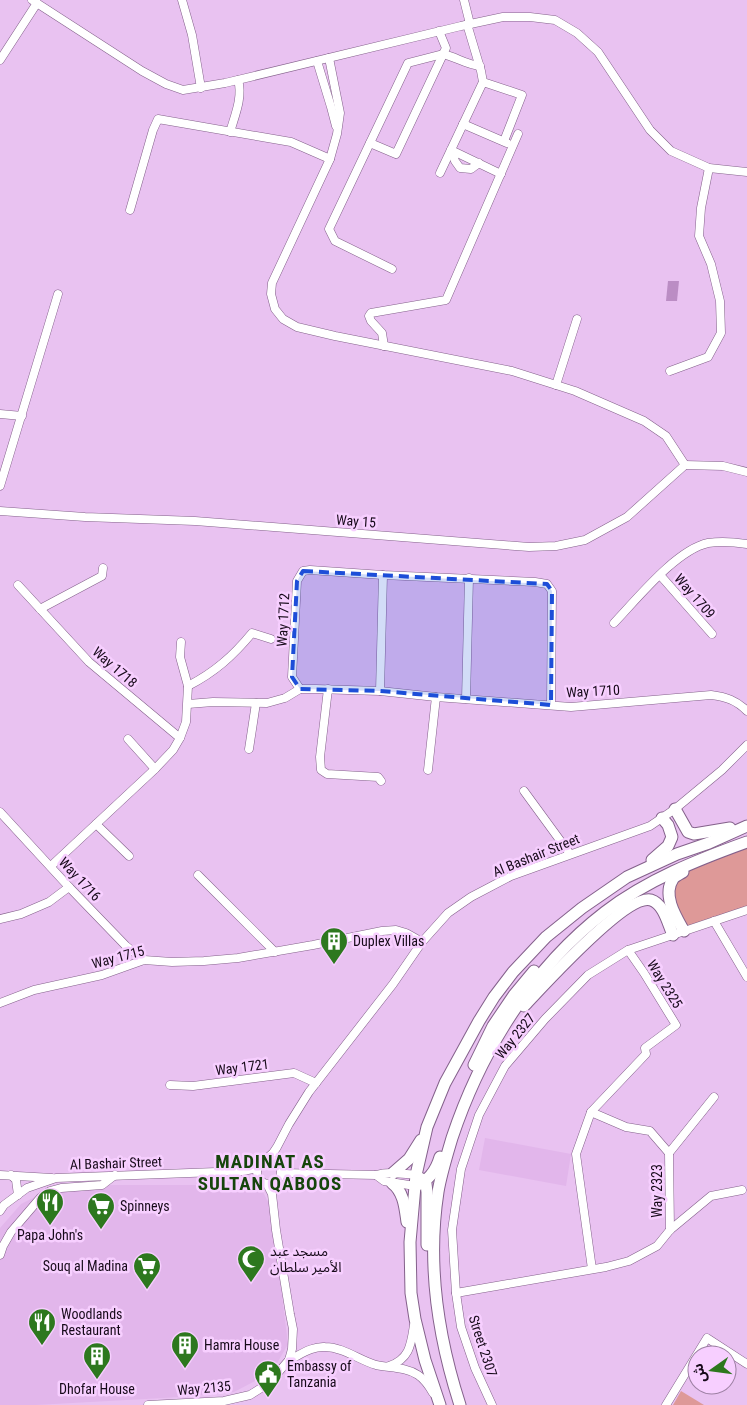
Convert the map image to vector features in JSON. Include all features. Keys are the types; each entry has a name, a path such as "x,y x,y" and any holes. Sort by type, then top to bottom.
{"main road":[{"path":"676,809 688,832 694,834 747,826"},
{"path":"439,1404 425,1360 415,1319 410,1242 405,1209 401,1195 392,1178 416,1149 445,1083 479,1021 513,972 546,937 582,908 637,872 668,846 672,837 668,825 662,818"},
{"path":"637,872 747,826"},
{"path":"460,1405 443,1343 435,1276 434,1243 438,1192 446,1156 464,1105 486,1057 502,1029 534,983 564,948 606,911 654,881 747,842"},
{"path":"678,933 670,903 669,889 673,879 701,860"},
{"path":"502,1029 576,952 603,927 641,902 650,900 658,904 678,933"},
{"path":"418,1181 432,1175 437,1168 448,1129 469,1074 493,1026 509,1002 554,950 592,917 606,911"},
{"path":"410,1242 427,1127"},
{"path":"418,1181 427,1192 427,1243 431,1300 438,1350 452,1380"}],"street":[{"path":"182,0 192,35 201,88"},
{"path":"440,173 483,82 464,0"},
{"path":"0,60 35,1 142,71 166,84 183,90 238,80 503,17 530,17 555,20 577,33 598,52 650,130 671,151 709,168 747,172"},
{"path":"370,143 396,154 446,48 439,31"},
{"path":"392,269 335,241 329,229 408,63 443,54 473,66 480,66"},
{"path":"328,58 340,112 337,134 330,159 272,283 271,294 275,309 283,319 297,327 512,371 575,391 644,421 666,436 685,465 723,466 747,472"},
{"path":"317,61 337,134"},
{"path":"230,132 240,95 238,80"},
{"path":"483,82 522,95 504,141"},
{"path":"130,210 153,130 158,120 291,142 330,159"},
{"path":"463,124 513,146"},
{"path":"384,346 382,333 369,316 371,313 446,300 518,134"},
{"path":"451,150 460,168 471,169 479,163"},
{"path":"451,150 501,174"},
{"path":"670,371 708,357 720,333 720,301 711,264 699,236 701,208 709,168"},
{"path":"0,486 58,294"},
{"path":"556,385 577,319"},
{"path":"0,414 22,416"},
{"name":"Way 15","path":"0,511 205,522 528,547 556,546 585,540 627,517 685,465"},
{"name":"Way 1709","path":"614,623 660,575 690,551 706,544 718,542 747,544"},
{"path":"40,609 102,576 103,568"},
{"name":"Way 1712","path":"300,689 292,677 297,582 303,572 310,570 536,582 547,584 552,590 551,705"},
{"path":"380,691 383,575"},
{"name":"Way 1709","path":"660,575 712,634"},
{"path":"466,699 469,578"},
{"name":"Way 1718","path":"18,585 89,662 180,738"},
{"path":"188,686 222,665 252,633 270,639"},
{"path":"51,866 155,769 173,750 180,738 186,722 188,704 188,686 180,657 181,642"},
{"name":"Way 1710","path":"188,704 277,701 300,689 328,689 380,691 571,707 711,695 733,700 747,711"},
{"path":"328,689 320,757 321,770 327,774 378,777 381,781"},
{"path":"428,770 436,697"},
{"path":"249,750 256,703"},
{"path":"128,739 155,769"},
{"name":"Al Bashair Street","path":"265,1160 273,1153 309,1092 393,984 422,942 448,913 471,897 511,876 650,826 676,809 722,770 747,745"},
{"path":"524,791 570,854"},
{"name":"Way 1716","path":"0,812 126,946 144,960"},
{"path":"96,824 129,856"},
{"path":"198,875 275,952"},
{"path":"0,920 21,914 49,902 69,887"},
{"name":"Way 2327","path":"456,1293 452,1230 461,1169 479,1115 505,1066 545,1019 588,975 628,950 747,910"},
{"path":"714,921 747,977"},
{"name":"Way 1715","path":"0,1003 34,990 102,974 144,960 172,962 238,958 396,930 422,942"},
{"name":"Way 2325","path":"591,1112 646,1054 645,1048 676,1025 628,950"},
{"name":"Way 1721","path":"170,1084 193,1086 294,1073 316,1083"},
{"path":"669,1153 714,1097"},
{"path":"591,1112 576,1154 592,1269"},
{"name":"Way 2323","path":"591,1112 626,1127 650,1131 669,1153 670,1230"},
{"path":"277,1146 282,1173 280,1177 271,1183 263,1182 258,1172 259,1164 265,1160 273,1160 279,1164"},
{"name":"Al Bashair Street","path":"0,1211 4,1205 27,1188 56,1178 258,1172"},
{"path":"282,1173 376,1175 384,1181 392,1178 418,1181"},
{"path":"0,1174 56,1178"},
{"path":"0,1256 11,1232 40,1197 50,1191 61,1188 102,1185 116,1175"},
{"path":"11,1176 16,1180 18,1195"},
{"path":"744,1191 747,1182"},
{"name":"Way 2135","path":"148,1405 224,1401 250,1395 269,1383 288,1360 292,1349 293,1328 276,1230 271,1183"},
{"name":"Way 2323","path":"456,1293 629,1261 657,1246 670,1230 711,1196 744,1191"},
{"name":"Street 2307","path":"456,1293 461,1327 492,1405"},
{"path":"387,1366 395,1364 404,1357 411,1346 415,1319"},
{"path":"666,1405 707,1338 747,1364"},
{"path":"288,1360 322,1346 332,1347 376,1364 409,1371 419,1376 428,1386 439,1404"}],"highlighted area":[{"path":"303,571 547,584 552,591 551,705 380,691 300,689 292,677 297,581"}],"shaded area":[{"path":"668,281 679,281 677,301 666,301"},
{"path":"747,844 747,909 685,930 671,903 674,879 684,872"},
{"path":"485,1138 571,1154 566,1186 479,1170"},
{"path":"87,1185 259,1185 271,1207 288,1344 275,1367 257,1380 234,1392 181,1397 36,1405 0,1405 0,1228 21,1204 51,1189"},
{"path":"681,1391 704,1405 673,1405"}],"place":[{"name":"Duplex Villas","path":"334,965"},
{"name":"Papa John's","path":"50,1226"},
{"name":"Spinneys","path":"101,1230"},
{"name":"مسجد عبد الأمير سلطان","path":"251,1283"},
{"name":"Souq al Madina","path":"147,1290"},
{"name":"Woodlands Restaurant","path":"42,1346"},
{"name":"Hamra House","path":"185,1369"},
{"name":"Dhofar House","path":"97,1380"},
{"name":"Embassy of Tanzania","path":"268,1398"}],"district":[{"name":"MADINAT AS SULTAN QABOOS","path":"270,1172"}]}
